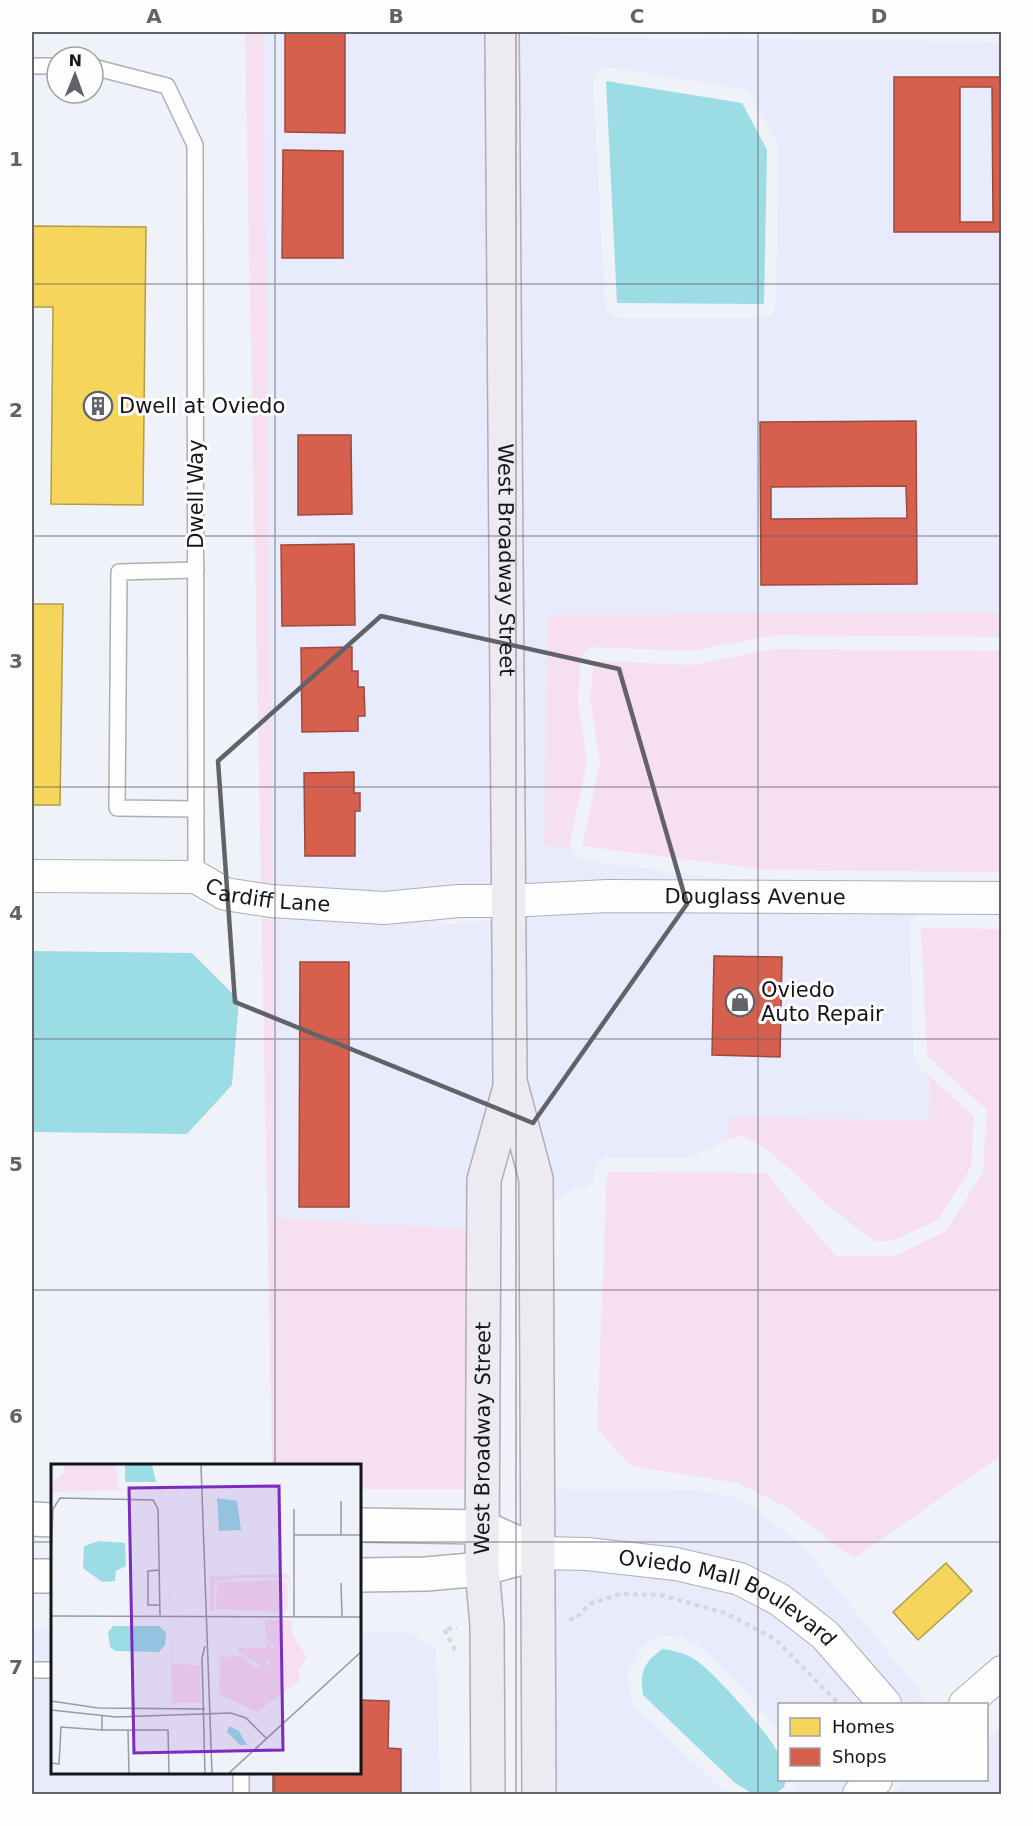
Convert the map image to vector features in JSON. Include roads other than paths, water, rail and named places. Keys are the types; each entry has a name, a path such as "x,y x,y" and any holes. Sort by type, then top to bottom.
{"main road":[{"name":"West Broadway Street","path":"502,32 510,1087 536,1179 539,1794"},
{"name":"West Broadway Street","path":"488,1794 487,1625 482,1569 484,1180 510,1087"}],"street":[{"name":"Cardiff Lane","path":"32,876 196,877 225,894 271,901 384,908 459,901 508,901"},
{"name":"Douglass Avenue","path":"508,901 607,896 1002,898"},
{"path":"32,1519 51,1520"},
{"name":"Oviedo Mall Boulevard","path":"362,1525 482,1527 539,1553"},
{"name":"Oviedo Mall Boulevard","path":"362,1575 426,1574 482,1569 539,1553 587,1554 676,1563 740,1579 780,1600 825,1635 884,1703"},
{"path":"32,1576 51,1576"},
{"path":"966,1703 1002,1672"},
{"path":"859,1794 874,1781"}],"lane":[{"name":"Dwell Way","path":"105,70 166,86 195,145 196,877"},
{"path":"196,570 119,572 117,808 196,809"},
{"path":"32,1670 51,1670"},
{"path":"241,1775 241,1794"}],"water":[{"path":"606,81 742,103 767,150 764,304 617,303"},
{"path":"32,951 192,953 239,1000 232,1085 187,1134 32,1132"},
{"path":"662,1649 673,1651 692,1658 709,1671 744,1708 775,1747 778,1754 778,1781 786,1781 784,1787 775,1794 753,1794 735,1783 643,1695 644,1669"}],"place":[{"name":"Dwell at Oviedo","path":"98,406"},
{"name":"Oviedo Auto Repair","path":"740,1002"}]}
